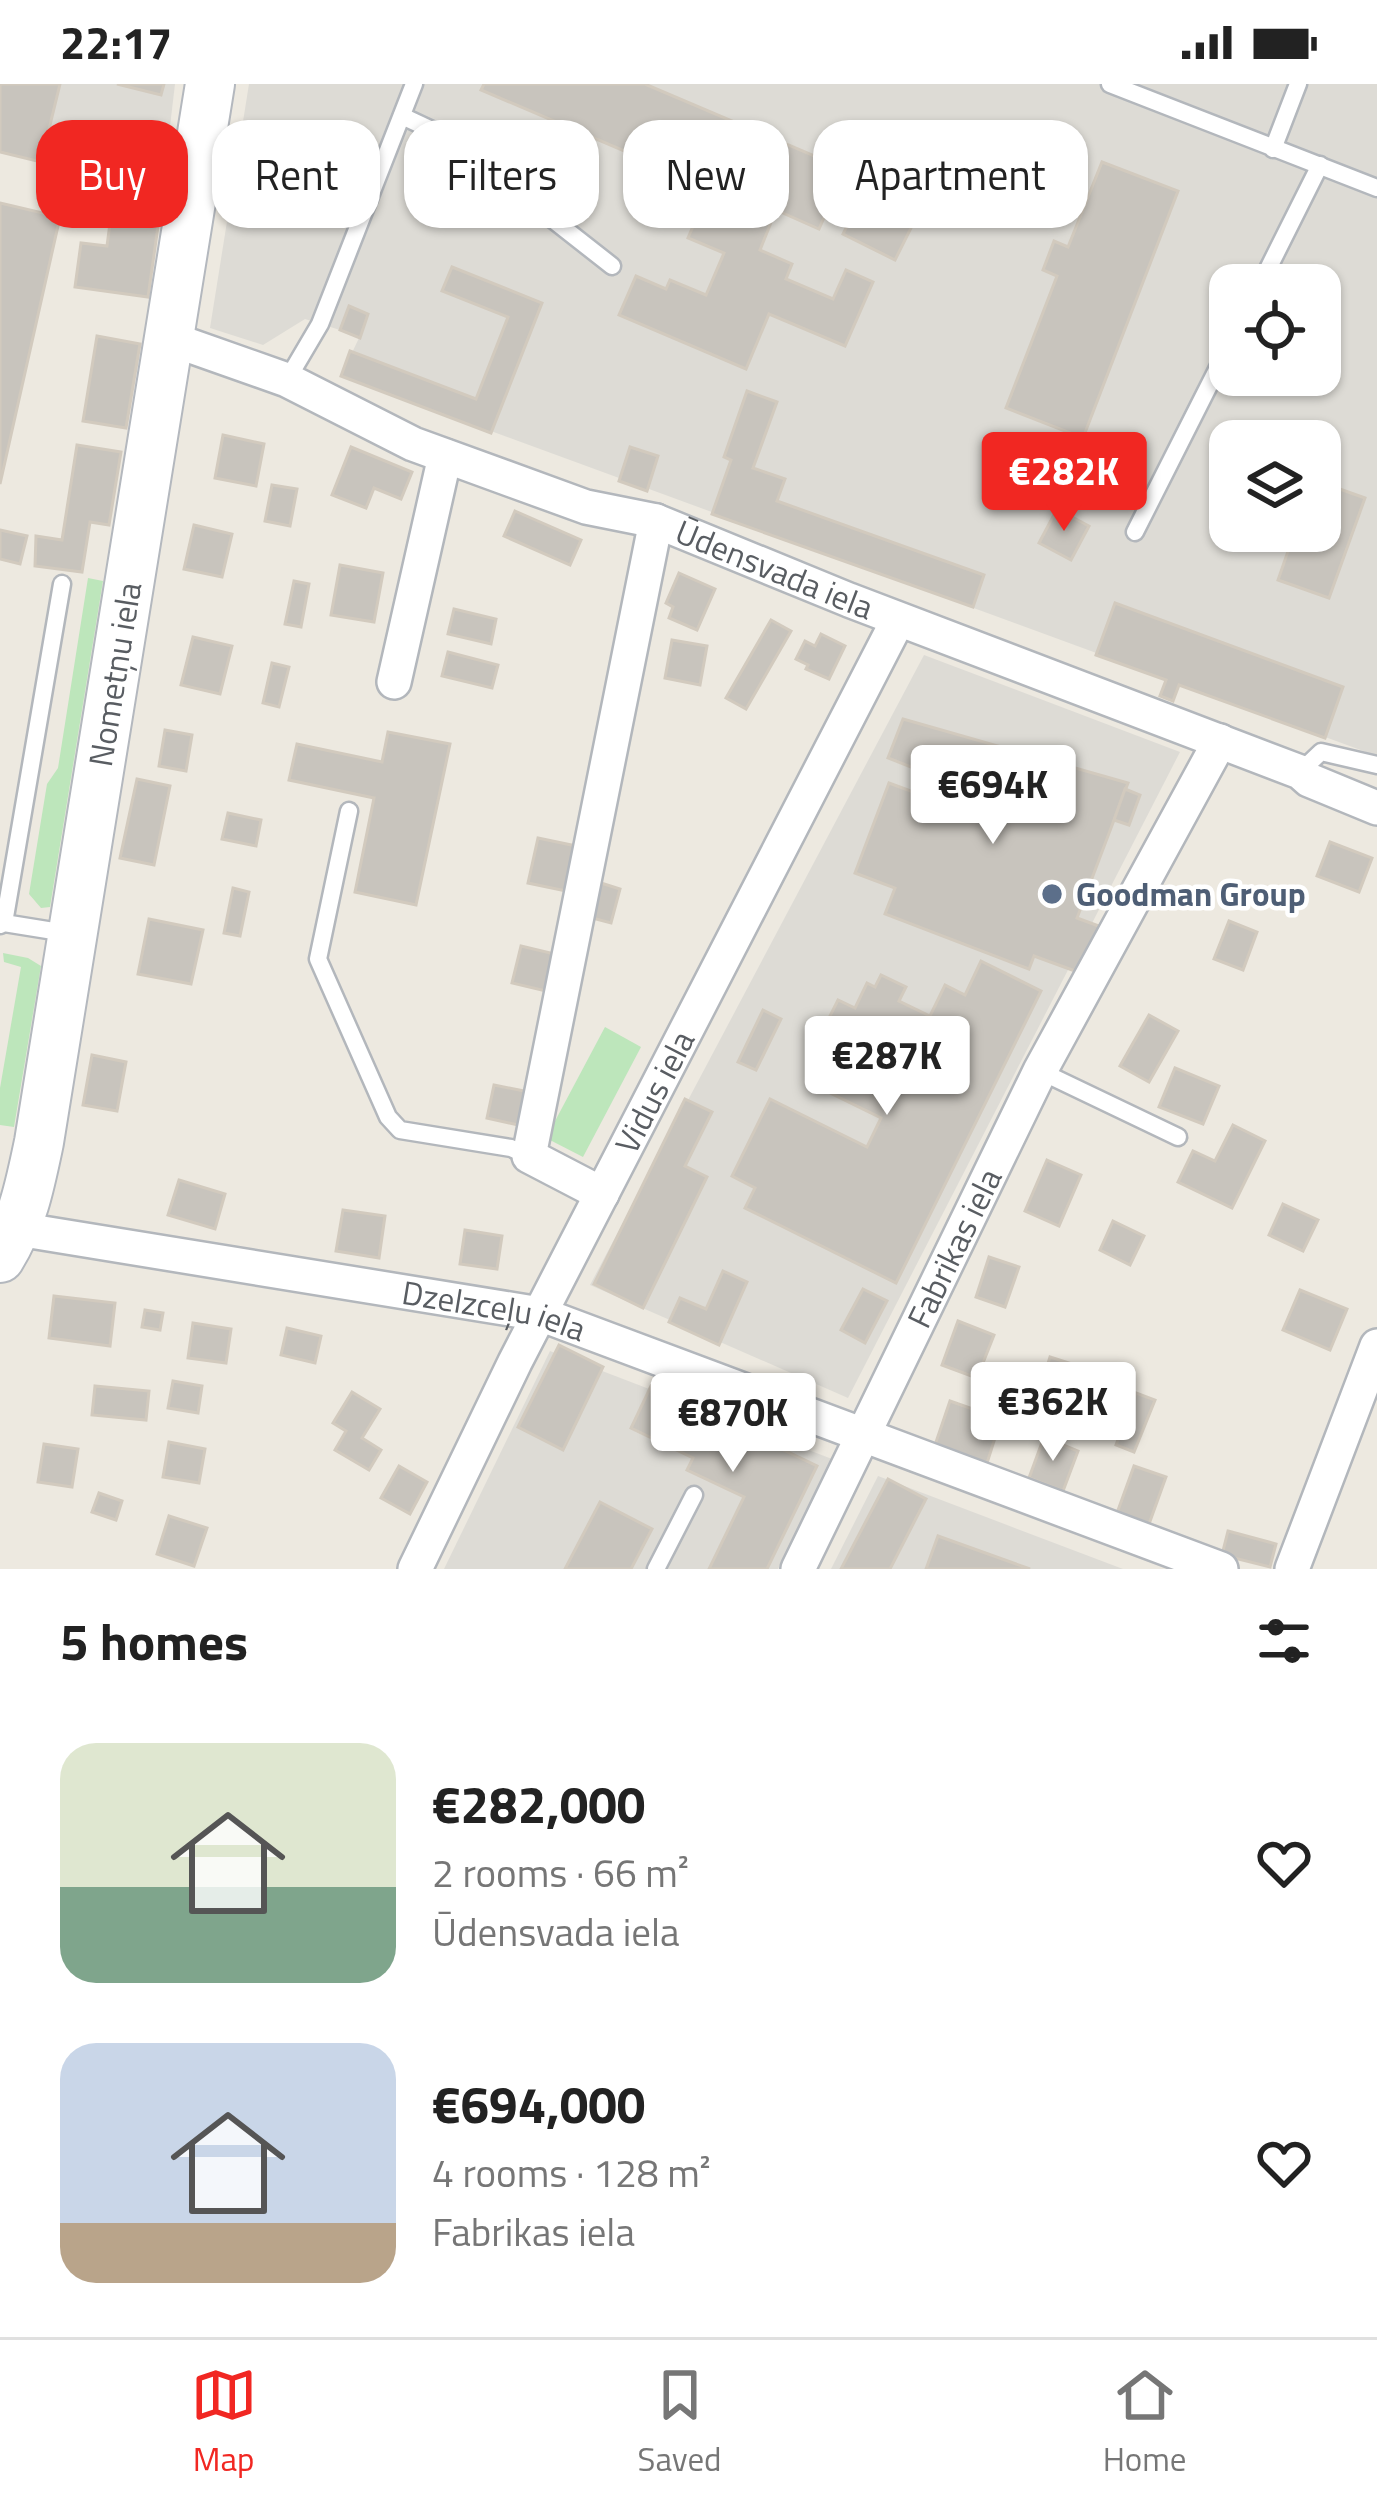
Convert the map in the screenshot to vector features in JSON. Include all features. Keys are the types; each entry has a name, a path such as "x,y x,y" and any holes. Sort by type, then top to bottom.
{"street":[{"name":"Nometņu iela","path":"9,1243 39,1142 210,84"},
{"name":"Ūdensvada iela","path":"168,338 287,380 412,444 586,507 656,521 898,620 1220,741 1377,808"},
{"path":"394,682 445,456"},
{"path":"602,1194 529,1156 656,521"},
{"name":"Vidus iela","path":"415,1569 540,1314 898,620"},
{"name":"Fabrikas iela","path":"798,1569 1040,1071 1220,741"},
{"name":"Dzelzceļu iela","path":"9,1243 513,1306 1221,1569"},
{"path":"1292,1569 1377,1346"}],"lane":[{"path":"287,380 320,324 414,84"},
{"path":"1110,84 1377,188"},
{"path":"1273,149 1298,84"},
{"path":"402,116 449,138 612,266"},
{"path":"1271,264 1321,165"},
{"path":"1135,532 1209,386"},
{"path":"62,584 2,924 73,934"},
{"path":"1304,776 1321,752 1377,765"},
{"path":"349,811 318,959 388,1117 400,1130 511,1148 529,1156"},
{"path":"1040,1071 1178,1137"},
{"path":"656,1569 694,1495"}],"shaded area":[{"path":"0,84 175,84 171,120 36,120 36,152"},
{"path":"249,84 1377,84 1377,756 341,376 359,338 340,330 305,319 263,345 210,328 226,228 380,228 380,120 243,120"},
{"path":"924,655 1180,752 848,1398 590,1285"},
{"path":"550,1351 832,1459 778,1569 444,1569"},
{"path":"878,1476 1123,1569 831,1569"}],"green space":[{"path":"88,578 103,581 50,907 41,908 29,894 47,784 58,768"},
{"path":"3,953 41,966 14,1127 0,1125 0,1088 21,967 4,962"},
{"path":"605,1027 641,1047 583,1157 546,1138"}],"building":[{"path":"0,84 60,84 51,120 36,120 36,161 0,152"},
{"path":"117,84 164,84 161,95"},
{"path":"484,84 645,84 730,120 623,120 623,150 599,140 599,120 552,120 481,90"},
{"path":"789,145 813,155 813,226 789,216"},
{"path":"1102,162 1178,191 1083,438 1006,408 1057,276 1043,270 1054,241 1068,247 1076,228 1088,228 1088,197"},
{"path":"0,203 36,211 36,228 58,228 0,484"},
{"path":"109,228 158,228 148,297 75,287 81,243 107,246"},
{"path":"692,228 769,228 760,250 792,264 786,279 833,299 846,270 873,282 845,346 769,314 746,369 619,315 636,276 666,289 670,280 706,295 724,253 688,238"},
{"path":"846,228 911,228 895,260 843,234"},
{"path":"452,267 542,303 491,433 341,376 350,351 476,399 508,317 442,291"},
{"path":"349,306 368,314 360,338 340,330"},
{"path":"97,336 140,344 126,428 83,421"},
{"path":"747,391 777,402 753,468 785,479 777,501 984,575 973,607 712,514 731,460 724,457"},
{"path":"223,435 264,444 256,486 215,478"},
{"path":"77,445 121,452 109,525 90,522 82,572 35,566 36,536 62,540"},
{"path":"351,447 412,472 401,499 374,488 366,508 332,495"},
{"path":"630,447 658,456 647,491 619,481"},
{"path":"272,485 297,489 290,526 265,521"},
{"path":"1341,489 1365,498 1329,598 1278,580 1288,552 1341,552"},
{"path":"1057,509 1089,526 1071,560 1039,543"},
{"path":"515,511 581,540 570,565 504,536"},
{"path":"194,525 232,534 222,577 184,569"},
{"path":"0,530 27,536 20,564 0,559"},
{"path":"340,565 383,573 374,622 331,615"},
{"path":"679,573 715,589 697,630 669,618 673,607 666,603"},
{"path":"294,581 309,584 301,627 285,624"},
{"path":"1115,603 1343,687 1325,738 1179,685 1173,701 1160,696 1166,680 1096,655"},
{"path":"454,609 496,619 491,644 448,634"},
{"path":"771,620 791,631 746,709 726,698"},
{"path":"821,634 845,646 829,679 796,659 805,641 815,646"},
{"path":"193,637 232,646 220,694 181,685"},
{"path":"672,640 707,646 700,685 665,678"},
{"path":"448,652 498,665 492,688 442,676"},
{"path":"272,663 289,667 279,707 263,703"},
{"path":"903,719 1128,783 1077,918 1104,928 1086,975 1034,956 1029,969 885,914 895,888 855,873 889,783 916,793 924,772 888,758"},
{"path":"165,730 192,735 186,771 159,766"},
{"path":"388,732 450,744 416,905 355,892 374,798 289,780 297,744 382,762"},
{"path":"137,779 170,786 154,865 120,858"},
{"path":"1125,789 1140,795 1129,825 1114,820"},
{"path":"228,813 261,820 256,846 222,839"},
{"path":"538,838 576,846 566,891 528,883"},
{"path":"1330,842 1372,858 1359,892 1317,876"},
{"path":"601,883 620,889 611,923 592,918"},
{"path":"233,888 249,892 240,936 224,933"},
{"path":"149,919 203,930 191,984 138,974"},
{"path":"1229,921 1257,932 1243,970 1214,959"},
{"path":"521,946 559,955 550,992 512,983"},
{"path":"981,961 1041,991 896,1283 745,1208 755,1188 732,1176 770,1099 867,1147 881,1118 814,1085 842,1029 827,1022 838,1000 855,1008 867,983 875,987 881,975 906,987 899,1001 930,1016 945,985 965,995"},
{"path":"763,1010 781,1019 756,1070 738,1062"},
{"path":"1149,1015 1178,1031 1149,1082 1120,1066"},
{"path":"92,1055 126,1062 117,1111 83,1105"},
{"path":"1175,1068 1219,1086 1203,1124 1159,1107"},
{"path":"494,1085 534,1093 527,1127 487,1118"},
{"path":"685,1099 712,1112 685,1166 707,1177 643,1308 594,1284"},
{"path":"1233,1125 1265,1141 1232,1208 1178,1182 1193,1151 1215,1161"},
{"path":"1047,1160 1081,1175 1059,1226 1025,1211"},
{"path":"179,1180 225,1194 215,1229 168,1215"},
{"path":"1283,1204 1318,1220 1303,1251 1269,1235"},
{"path":"343,1210 385,1216 379,1258 336,1251"},
{"path":"1113,1221 1144,1236 1130,1265 1100,1250"},
{"path":"465,1230 502,1236 497,1269 460,1264"},
{"path":"989,1257 1019,1267 1005,1307 976,1297"},
{"path":"723,1271 747,1282 719,1345 669,1322 680,1298 706,1309"},
{"path":"863,1289 887,1301 865,1343 841,1330"},
{"path":"1300,1290 1347,1309 1330,1350 1283,1330"},
{"path":"54,1296 115,1303 110,1346 49,1338"},
{"path":"145,1310 163,1313 160,1330 142,1327"},
{"path":"958,1321 994,1335 977,1378 942,1365"},
{"path":"193,1323 231,1329 226,1363 188,1358"},
{"path":"287,1328 321,1336 315,1363 281,1355"},
{"path":"559,1345 603,1367 563,1450 518,1427"},
{"path":"1050,1357 1072,1364 1055,1419 1033,1412"},
{"path":"173,1381 202,1386 198,1413 168,1408"},
{"path":"95,1386 149,1391 146,1420 92,1415"},
{"path":"651,1386 817,1466 767,1569 709,1569 744,1497 687,1470 693,1458 631,1428"},
{"path":"352,1392 380,1409 362,1438 381,1450 369,1470 335,1450 346,1431 333,1423"},
{"path":"1136,1393 1155,1400 1134,1452 1116,1445"},
{"path":"950,1401 1001,1419 987,1463 935,1445"},
{"path":"1044,1437 1078,1451 1063,1491 1029,1478"},
{"path":"169,1442 205,1449 199,1483 163,1477"},
{"path":"44,1444 78,1449 72,1487 38,1482"},
{"path":"399,1466 427,1482 410,1514 381,1498"},
{"path":"1134,1466 1166,1477 1149,1524 1117,1513"},
{"path":"888,1479 926,1499 890,1569 841,1569"},
{"path":"99,1493 122,1501 116,1520 92,1512"},
{"path":"600,1502 652,1529 631,1569 565,1569"},
{"path":"169,1516 207,1528 194,1566 157,1554"},
{"path":"1228,1531 1276,1544 1270,1567 1222,1555"},
{"path":"938,1536 1030,1569 926,1569"}],"place":[{"name":"Goodman Group","path":"1052,894"}]}
